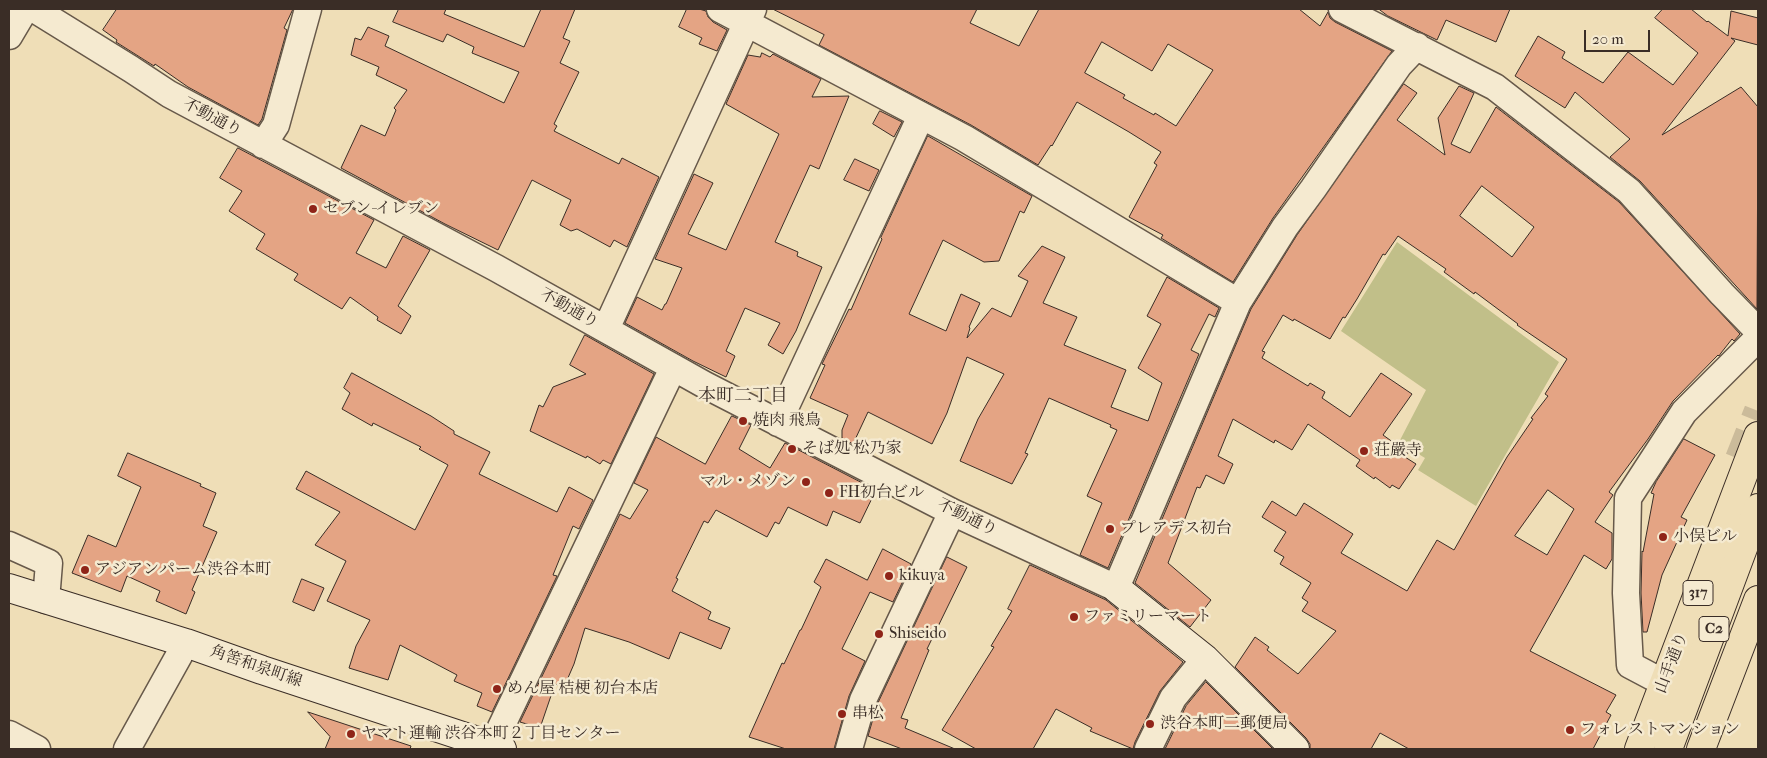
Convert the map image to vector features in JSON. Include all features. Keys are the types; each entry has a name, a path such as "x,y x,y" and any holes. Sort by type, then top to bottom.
{"main road":[{"name":"山手通り","path":"1639,749 1758,436"},
{"name":"C2","path":"1668,749 1758,508"},
{"name":"C2","path":"1682,749 1758,546"},
{"name":"角筈和泉町線","path":"9,588 186,643 497,748"},
{"path":"1116,588 1205,660 1295,749"},
{"path":"1701,749 1758,600"}],"street":[{"path":"9,36 25,9"},
{"name":"不動通り","path":"34,9 169,94 606,329 673,368 952,512 1116,588"},
{"path":"263,145 276,125 308,9"},
{"path":"720,9 750,16 921,116 964,138 1238,302"},
{"path":"1342,9 1495,87 1629,192 1722,294 1758,330"},
{"path":"606,329 750,16"},
{"path":"1116,588 1238,302 1285,227 1313,190 1399,65 1417,46"},
{"path":"778,423 921,116"},
{"path":"1664,683 1630,665 1626,593 1628,498 1684,412 1758,338"},
{"path":"497,748 673,368"},
{"path":"849,749 863,700 952,512"},
{"path":"9,544 49,563 46,600"},
{"path":"127,749 186,643"},
{"path":"1148,749 1173,698 1205,660"},
{"path":"9,734 37,749"}],"shaded area":[{"path":"1397,242 1559,362 1476,506 1418,470 1425,458 1399,442 1426,390 1341,331"}],"building":[{"path":"117,9 293,9 284,28 287,30 262,119 258,125 188,87 155,64 154,66 116,42 117,40 103,30"},
{"path":"399,9 446,9 444,14 524,47 541,9 575,9 563,38 570,41 560,63 579,72 554,124 557,126 554,131 619,164 622,158 659,177 627,247 614,240 610,247 577,229 571,231 560,225 571,200 532,180 498,250 341,168 361,125 385,136 396,110 394,108 407,90 376,75 379,67 351,55 355,38 361,40 368,27 389,36 385,46 504,103 519,72 472,53 474,47 447,34 443,42 393,22"},
{"path":"687,9 706,11 708,17 713,22 727,30 717,51 699,44 702,38 679,27"},
{"path":"773,9 977,9 970,23 1019,46 1039,9 1299,9 1320,26 1328,12 1330,18 1335,22 1392,51 1273,218 1233,282 1161,238 1163,235 1129,217 1157,165 1154,163 1161,152 1129,132 1077,102 1052,146 1038,165 971,125 819,45 824,35","holes":["1102,42 1152,71 1168,44 1213,70 1176,126 1155,113 1154,115 1123,98 1125,95 1085,73"]},
{"path":"1379,9 1510,9 1496,42 1446,20 1437,40 1388,16"},
{"path":"1663,9 1691,9 1728,36 1731,11 1758,18 1758,45 1731,38 1735,41 1662,135 1741,87 1758,107 1757,309 1640,181 1610,157 1630,139 1575,92 1565,108 1515,76 1538,36 1565,52 1562,58 1603,83 1628,52 1673,85 1698,53 1655,18"},
{"path":"762,53 770,57 773,54 821,79 812,97 849,96 819,169 810,165 775,242 798,252 797,256 822,267 796,331 783,354 768,345 780,323 745,308 726,351 735,356 726,377 625,323 637,297 662,310 666,304 682,268 655,259 694,174 713,183 688,234 726,250 779,134 726,104 748,55 760,57"},
{"path":"1404,84 1417,93 1397,120 1445,155 1438,118 1459,86 1474,93 1451,144 1470,153 1496,107 1619,202 1740,334 1734,341 1732,339 1719,356 1673,401 1609,492 1613,495 1595,522 1612,533 1612,559 1606,569 1584,555 1530,651 1616,695 1606,712 1611,715 1593,749 1409,749 1380,733 1371,749 1310,749 1310,744 1306,738 1235,667 1255,637 1269,647 1267,650 1298,674 1336,631 1302,611 1308,602 1302,598 1311,583 1280,564 1284,557 1274,551 1286,532 1262,517 1272,501 1296,516 1304,503 1353,534 1341,553 1407,591 1437,540 1454,550 1507,457 1533,419 1531,418 1548,396 1545,394 1567,359 1517,325 1475,292 1474,294 1444,272 1446,269 1398,236 1385,255 1383,254 1357,299 1345,318 1343,317 1330,339 1283,315 1262,351 1265,352 1262,358 1308,386 1310,383 1325,392 1322,398 1350,417 1381,373 1412,394 1383,435 1408,453 1405,457 1416,464 1399,489 1392,485 1390,488 1375,477 1374,479 1356,466 1360,460 1308,424 1292,450 1275,440 1274,443 1233,419 1218,456 1233,464 1224,484 1206,475 1200,488 1197,487 1168,563 1211,600 1190,627 1135,583 1251,309 1297,235","holes":["1482,186 1534,227 1512,257 1460,216","1548,490 1574,509 1547,555 1515,536"]},
{"path":"880,111 902,122 894,137 873,124"},
{"path":"928,136 1032,196 1024,213 1020,211 999,261 984,262 943,240 909,314 946,331 961,294 980,303 969,327 967,338 992,308 1011,317 1028,281 1018,276 1042,246 1065,257 1043,303 1077,317 1064,345 1126,370 1111,407 1148,421 1162,383 1138,368 1161,324 1147,316 1167,277 1219,308 1215,317 1209,314 1191,350 1199,354 1108,568 1080,555 1102,503 1087,496 1117,430 1110,427 1111,425 1049,398 1025,453 1028,454 1012,484 960,461 978,419 1004,374 967,357 947,413 932,444 868,412 853,444 842,438 842,430 848,415 810,398 825,365 822,364 849,309 851,310 881,238"},
{"path":"238,148 374,220 356,253 386,268 403,236 430,250 398,306 411,316 401,334 377,320 378,317 350,297 342,309 294,280 298,274 256,249 265,234 229,211 242,191 220,178"},
{"path":"855,159 879,170 869,191 844,180"},
{"path":"585,335 654,374 611,464 603,460 600,464 587,456 586,458 530,431 539,405 543,407 553,387 586,374 570,365"},
{"path":"352,373 431,416 454,431 454,434 490,452 479,474 557,512 569,487 593,500 579,529 573,526 553,575 557,576 492,712 477,706 482,693 454,681 457,675 400,645 388,680 349,668 356,646 370,620 327,601 346,561 315,545 340,512 296,489 306,471 415,530 448,465 419,449 421,447 373,423 372,426 342,409 350,393 344,388"},
{"path":"732,416 751,425 739,449 770,468 785,443 876,490 860,523 833,511 827,526 788,507 779,524 775,522 767,537 716,510 708,523 704,521 676,578 678,579 672,591 711,612 708,619 730,628 721,649 680,632 669,659 629,642 585,628 574,664 564,687 555,684 540,728 520,722 620,514 630,519 648,490 634,483 656,437 705,464"},
{"path":"1684,439 1715,455 1681,517 1687,520 1662,575 1647,632 1643,632 1641,593 1642,551 1654,494 1651,493"},
{"path":"128,453 201,484 200,486 216,493 203,526 217,532 192,590 195,592 186,614 156,601 160,591 127,576 121,592 72,573 88,535 116,547 141,487 118,476"},
{"path":"883,549 911,564 893,602 870,592 842,649 865,661 849,696 834,749 786,749 749,737 782,663 784,664 821,587 814,582 826,559 867,580"},
{"path":"947,557 967,567 927,649 929,650 901,718 908,720 905,728 955,749 902,749 868,736 877,705"},
{"path":"1030,565 1106,600 1183,662 1160,691 1133,749 1090,731 1092,728 1056,709 1033,749 976,749 942,730 994,647 991,646 1012,611 1008,609"},
{"path":"302,579 324,588 314,611 293,602"},
{"path":"1206,682 1273,749 1165,749 1186,706"},
{"name":"ヤマト運輸 渋谷本町２丁目センター","path":"308,712 411,746 410,749 325,749 330,737"}],"tunnel":[{"path":"1739,459 1758,411"}],"place":[{"name":"セブン-イレブン","path":"313,209"},
{"name":"焼肉 飛鳥","path":"743,421"},
{"name":"そば処 松乃家","path":"792,449"},
{"name":"荘嚴寺","path":"1364,451"},
{"name":"マル・メゾン","path":"806,482"},
{"name":"FH初台ビル","path":"829,493"},
{"name":"プレアデス初台","path":"1110,529"},
{"name":"小俣ビル","path":"1663,537"},
{"name":"アジアンパーム渋谷本町","path":"85,570"},
{"name":"kikuya","path":"889,576"},
{"name":"ファミリーマート","path":"1074,617"},
{"name":"Shiseido","path":"879,634"},
{"name":"めん屋 桔梗 初台本店","path":"497,689"},
{"name":"串松","path":"842,714"},
{"name":"渋谷本町二郵便局","path":"1150,724"},
{"name":"フォレストマンション","path":"1570,730"},
{"name":"ヤマト運輸 渋谷本町２丁目センター","path":"351,734"}],"district":[{"name":"本町二丁目","path":"743,397"}]}
